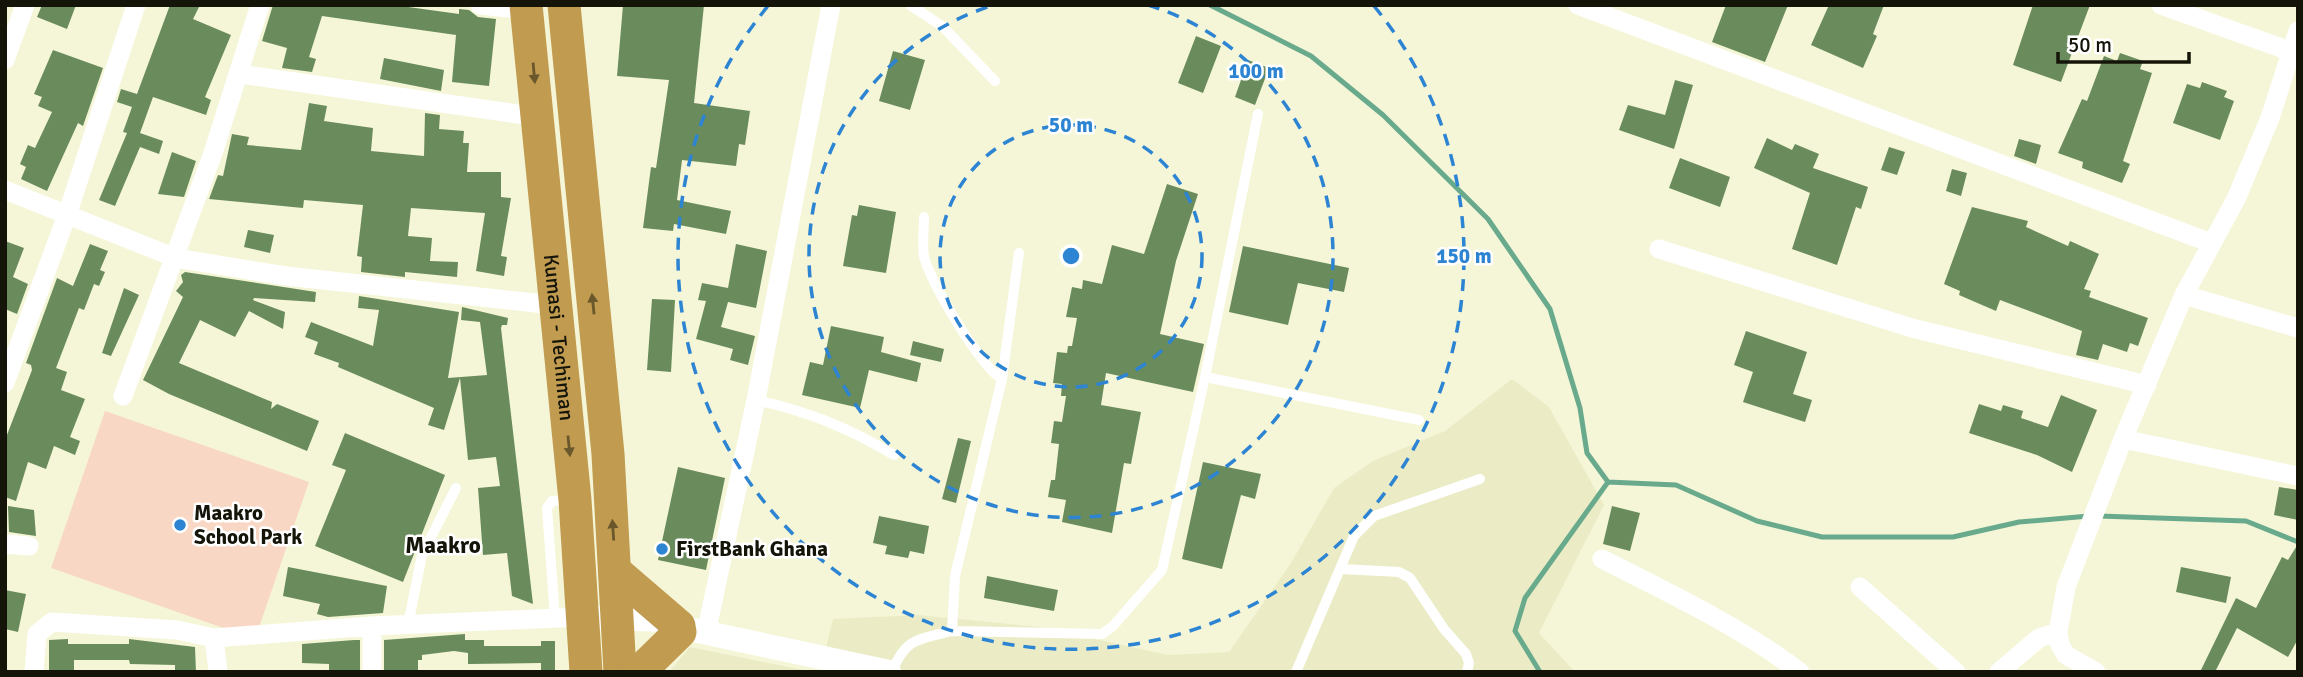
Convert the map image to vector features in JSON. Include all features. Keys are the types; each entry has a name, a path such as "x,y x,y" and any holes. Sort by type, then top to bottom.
{"highway":[{"path":"564,5 608,454 620,672"},
{"name":"Kumasi - Techiman","path":"527,8 575,500 574,623 586,672"},
{"path":"615,571 688,630 639,672"}],"street":[{"path":"5,60 25,5"},
{"path":"5,383 67,215 136,5"},
{"path":"123,396 176,258 240,74 260,5"},
{"path":"480,5 527,8"},
{"path":"688,630 756,400 831,5"},
{"path":"1578,5 2211,243"},
{"path":"2161,5 2295,54"},
{"path":"2096,672 2066,655 2058,632 2066,587 2108,484 2123,439 2184,295 2236,200 2295,54 2298,31"},
{"path":"240,74 538,117"},
{"path":"5,190 176,258 286,276 554,306"},
{"path":"1659,249 1912,328 2147,385"},
{"path":"2184,295 2298,328"},
{"path":"2123,439 2298,476"},
{"path":"5,544 29,546"},
{"path":"1602,559 1716,616 1759,641 1800,672"},
{"path":"1860,587 1956,672"},
{"path":"34,672 37,634 52,622 177,630 214,638 372,626 574,623 619,625 688,630 862,669 890,672"},
{"path":"372,626 372,672"},
{"path":"2008,669 2039,638 2058,632"},
{"path":"214,638 218,672"}],"lane":[{"path":"910,5 942,26 995,81"},
{"path":"890,672 906,645 952,631 1102,634 1113,626 1162,570 1205,377 1258,114"},
{"path":"924,218 924,256 938,290 979,357 991,373 1002,379"},
{"path":"952,631 955,576 1002,379 1019,253"},
{"path":"1205,377 1419,420"},
{"path":"756,400 798,409 849,429 894,455"},
{"path":"1296,672 1354,536 1374,516 1480,479"},
{"path":"408,625 422,555 456,488"},
{"path":"1342,569 1399,572 1410,578 1444,629 1466,654 1469,663 1467,672"}],"shaded area":[{"path":"1512,379 1549,407 1604,505 1539,633 1575,672 820,672 833,619 918,615 1040,627 1168,655 1229,652 1291,563 1334,488 1373,461 1445,431"},
{"name":"Maakro School Park","path":"105,411 309,482 255,639 51,568"},
{"path":"690,647 813,672 669,672"}],"building":[{"path":"42,5 76,5 67,29 37,17"},
{"path":"170,5 200,5 193,19 231,35 205,97 211,100 206,115 153,97 140,133 163,141 159,154 140,147 115,206 99,200 127,133 123,132 132,107 117,102 121,89 137,94"},
{"path":"273,5 394,5 459,14 459,9 469,10 478,17 496,19 489,86 452,82 456,35 322,16 309,57 316,59 312,72 282,68 287,48 262,41"},
{"path":"623,5 704,5 694,103 750,111 745,145 739,144 736,166 682,160 677,200 731,211 726,234 674,224 673,231 643,228 651,167 656,168 669,80 617,76"},
{"path":"1726,5 1788,5 1765,62 1712,42"},
{"path":"1829,5 1884,5 1873,34 1877,36 1863,68 1811,45"},
{"path":"2033,5 2090,5 2061,82 2013,65"},
{"path":"1196,36 1221,46 1203,93 1178,83"},
{"path":"53,50 103,68 83,126 78,123 47,191 21,179 26,167 20,164 28,145 35,148 52,112 38,106 42,97 34,94"},
{"path":"893,51 925,60 910,110 879,101"},
{"path":"2120,53 2143,61 2140,69 2152,73 2123,161 2130,164 2122,183 2082,168 2083,162 2058,153 2082,99 2087,101 2104,56 2117,61"},
{"path":"384,58 444,70 441,91 380,79"},
{"path":"1248,60 1269,68 1255,105 1235,97"},
{"path":"1675,80 1693,85 1674,149 1619,130 1628,105 1665,115"},
{"path":"2202,82 2227,91 2224,97 2234,101 2220,140 2173,123 2187,84 2200,88"},
{"path":"309,103 327,106 324,121 373,128 371,151 424,156 425,113 440,115 439,129 464,131 463,143 469,143 467,172 501,172 501,197 511,198 501,256 507,257 504,276 476,271 485,213 411,208 408,236 432,238 430,261 458,262 457,277 405,272 405,277 361,272 362,257 357,256 363,205 304,200 303,208 209,199 218,175 223,176 232,134 249,137 247,145 301,150"},
{"path":"1767,138 1792,150 1795,144 1819,154 1813,168 1868,187 1861,209 1856,207 1837,265 1792,249 1810,193 1754,168"},
{"path":"2019,139 2041,145 2036,164 2014,156"},
{"path":"1889,147 1905,152 1897,175 1881,170"},
{"path":"172,152 196,161 184,197 158,194"},
{"path":"1680,158 1730,177 1720,207 1669,188"},
{"path":"1952,169 1967,173 1961,196 1946,191"},
{"path":"1167,184 1198,194 1176,261 1160,334 1204,344 1193,392 1106,373 1101,405 1141,412 1131,464 1124,463 1112,533 1062,522 1066,500 1048,497 1051,480 1055,480 1059,444 1051,443 1054,421 1062,422 1066,396 1061,396 1062,384 1053,383 1057,352 1067,353 1068,346 1072,346 1077,318 1066,317 1072,287 1082,289 1083,280 1102,284 1112,245 1144,254"},
{"path":"859,205 896,212 886,273 843,266 852,215 857,216"},
{"path":"1972,207 2028,221 2026,227 2068,246 2070,241 2099,254 2084,289 2091,291 2089,297 2148,318 2138,346 2130,343 2127,352 2103,344 2098,360 2076,355 2082,331 2000,300 1996,311 1959,295 1960,291 1944,284"},
{"path":"248,230 274,235 270,253 244,247"},
{"path":"5,241 24,248 13,277 28,284 17,314 5,309"},
{"path":"90,244 108,251 100,270 105,272 99,286 94,284 84,310 79,308 56,368 67,372 61,390 85,399 70,437 80,441 75,455 54,446 46,469 28,462 16,501 5,497 5,440 32,370 31,365 26,363 57,278 73,286"},
{"path":"736,244 767,251 756,308 728,302 721,327 755,336 748,365 730,360 733,349 696,339 706,301 698,300 702,283 728,288"},
{"path":"1243,246 1349,268 1344,292 1298,283 1288,325 1229,312"},
{"path":"185,272 316,292 315,302 254,298 253,300 285,312 283,329 249,311 235,337 200,320 179,363 272,402 271,409 277,404 319,421 307,451 169,394 143,380 183,297 176,291 183,282 181,275"},
{"path":"124,288 139,295 111,356 102,353"},
{"path":"359,296 459,312 448,378 487,375 480,322 461,320 462,307 508,318 507,325 502,325 501,328 533,604 512,596 507,553 483,555 478,488 500,486 496,457 468,460 460,378 444,430 428,425 434,408 314,354 318,342 305,337 311,322 373,346 379,310 358,308"},
{"path":"652,299 675,300 671,372 647,370"},
{"path":"831,326 884,337 881,352 921,363 917,382 869,370 860,408 802,395 810,362 823,365"},
{"path":"1746,331 1807,352 1793,394 1812,400 1805,422 1743,402 1753,372 1734,365"},
{"path":"913,341 944,349 941,362 910,355"},
{"path":"2061,395 2097,410 2072,472 2037,455 1969,433 1979,404 2001,411 2003,405 2023,411 2021,418 2048,427"},
{"path":"345,433 445,475 403,582 315,546 346,470 332,465"},
{"path":"958,438 971,441 956,503 942,499"},
{"path":"1203,462 1261,474 1255,499 1241,495 1222,569 1182,559"},
{"path":"678,467 725,478 706,570 658,560"},
{"path":"2279,487 2298,490 2298,520 2274,515"},
{"path":"8,506 34,510 36,536 9,532"},
{"path":"1612,506 1640,513 1630,551 1603,544"},
{"path":"879,516 929,526 924,554 910,551 908,558 885,554 887,546 873,543"},
{"path":"2298,544 2298,639 2288,657 2237,628 2215,672 2200,672 2236,598 2256,608 2282,557 2288,560"},
{"path":"288,567 387,586 383,613 328,617 317,614 320,604 283,596"},
{"path":"2181,567 2231,577 2226,603 2176,592"},
{"path":"987,576 1058,590 1054,611 984,598"},
{"path":"5,590 26,594 18,632 5,629"},
{"path":"465,634 465,640 484,640 484,646 541,646 541,641 555,641 555,672 541,672 541,663 468,664 468,653 454,651 422,655 422,660 418,660 418,672 384,672 384,640"},
{"path":"68,639 68,644 129,644 129,639 195,647 196,672 175,672 175,665 130,664 129,660 74,660 74,672 49,672 49,640"},
{"path":"360,640 360,672 329,672 329,664 302,663 302,644"}],"waterway":[{"path":"1210,5 1311,56 1383,115 1488,219 1550,309 1580,408 1587,453 1608,482 1676,485 1757,521 1822,537 1953,537 2019,522 2089,516"},
{"path":"1540,672 1515,631 1525,598 1608,482"},
{"path":"2099,516 2246,521 2298,542"}],"place":[{"name":"Maakro School Park","path":"180,525"},
{"name":"FirstBank Ghana","path":"662,549"}],"district":[{"name":"Maakro","path":"443,545"}]}
